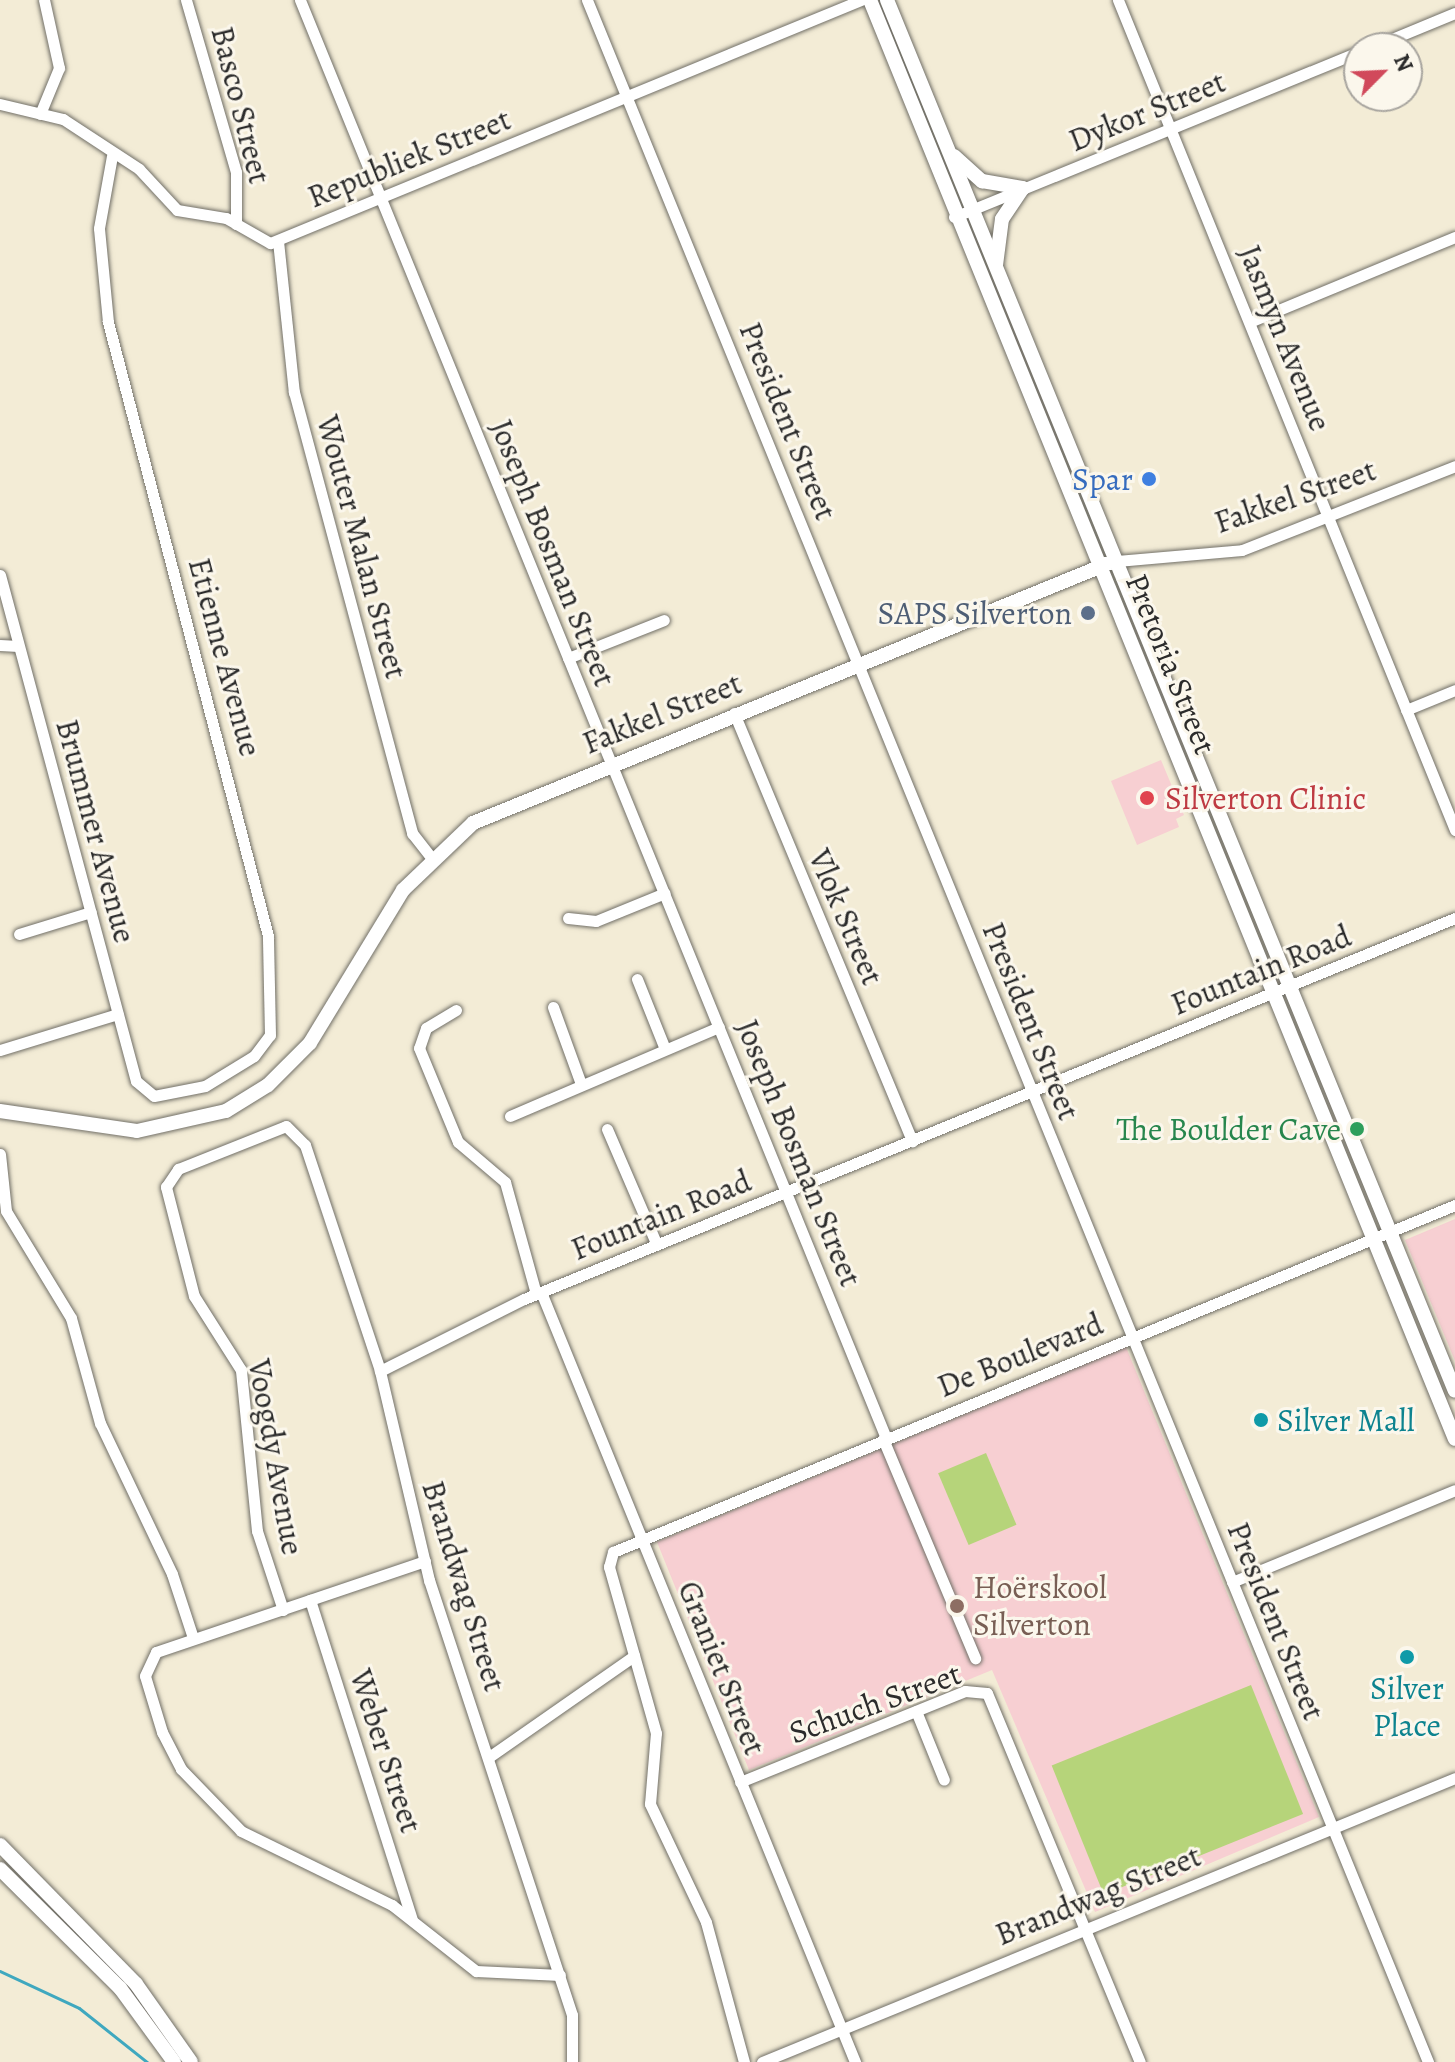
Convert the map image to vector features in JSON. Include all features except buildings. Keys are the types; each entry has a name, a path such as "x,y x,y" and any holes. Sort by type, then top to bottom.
{"main road":[{"name":"Pretoria Street","path":"870,0 954,217 1100,565 1455,1439"},
{"name":"Pretoria Street","path":"887,0 1455,1391"},
{"path":"948,150 982,181 1023,188 999,227 996,268"},
{"name":"Fakkel Street","path":"0,1111 137,1131 188,1124 245,1100 310,1043 431,857 480,819 858,662 1100,565 1117,561"},
{"path":"0,1845 136,1984 181,2059"},
{"path":"0,1869 120,1988 181,2059"}],"street":[{"path":"40,114 59,68 44,0"},
{"name":"Basco Street","path":"186,0 236,172 236,224"},
{"name":"Joseph Bosman Street","path":"300,0 975,1658"},
{"name":"President Street","path":"587,0 1428,2062"},
{"name":"Republiek Street","path":"0,104 63,119 112,156 145,174 177,210 236,224 259,242 278,241 861,0"},
{"name":"Jasmyn Avenue","path":"1118,0 1252,321 1328,519 1455,830"},
{"path":"1409,32 1455,13"},
{"name":"Dykor Street","path":"954,217 1343,59"},
{"name":"Etienne Avenue","path":"112,156 99,228 108,322 259,886 275,1015 261,1050 220,1079 149,1096"},
{"path":"1252,321 1455,237"},
{"name":"Wouter Malan Street","path":"278,241 296,403 412,833 431,857"},
{"name":"Fakkel Street","path":"1117,561 1226,554 1328,519 1455,466"},
{"name":"Brummer Avenue","path":"0,575 136,1081 149,1096"},
{"path":"568,658 664,620"},
{"path":"0,645 18,646"},
{"path":"1406,710 1455,690"},
{"name":"Vlok Street","path":"734,713 912,1141"},
{"path":"568,918 596,921 665,893"},
{"path":"19,934 91,912"},
{"name":"Fountain Road","path":"380,1371 539,1293 1455,918"},
{"path":"637,979 665,1049"},
{"path":"553,1007 581,1084"},
{"name":"Graniet Street","path":"456,1010 426,1028 419,1048 458,1142 505,1182 539,1293 855,2062"},
{"path":"0,1050 118,1014"},
{"path":"510,1116 719,1027"},
{"name":"Brandwag Street","path":"294,1129 380,1371 425,1561 572,2015 572,2062"},
{"name":"Voogdy Avenue","path":"283,1610 257,1531 241,1370 194,1296 166,1187 178,1169 272,1130 294,1129"},
{"path":"607,1129 657,1245"},
{"path":"0,1154 6,1211 71,1318 100,1423 172,1574 193,1638"},
{"name":"De Boulevard","path":"634,1656 610,1558 641,1538 1455,1205"},
{"path":"1232,1582 1455,1490"},
{"path":"425,1561 156,1652 145,1669 181,1769 241,1831 412,1919 482,1973 560,1975"},
{"name":"Weber Street","path":"310,1600 412,1919"},
{"path":"489,1757 634,1656 656,1733 650,1804 706,1922 744,2062"},
{"name":"Schuch Street","path":"740,1782 916,1711 984,1692 1086,1929"},
{"path":"916,1711 944,1780"},
{"name":"Brandwag Street","path":"762,2062 1455,1778"},
{"path":"1086,1929 1140,2062"}],"shaded area":[{"name":"Silverton Clinic","path":"1161,760 1184,815 1176,819 1179,827 1137,845 1111,781"},
{"path":"1455,1219 1455,1361 1405,1240"},
{"name":"Hoërskool Silverton","path":"1126,1347 1319,1817 1095,1912 992,1670 749,1770 657,1542"}],"green space":[{"path":"986,1453 1016,1525 969,1545 938,1473"},
{"path":"1251,1685 1303,1814 1104,1894 1052,1766"}],"waterway":[{"path":"0,1971 79,2008 147,2062"}],"place":[{"name":"Spar","path":"1149,479"},
{"name":"SAPS Silverton","path":"1088,613"},
{"name":"Silverton Clinic","path":"1147,798"},
{"name":"The Boulder Cave","path":"1357,1129"},
{"name":"Silver Mall","path":"1261,1420"},
{"name":"Hoërskool Silverton","path":"957,1606"},
{"name":"Silver Place","path":"1407,1657"}]}
